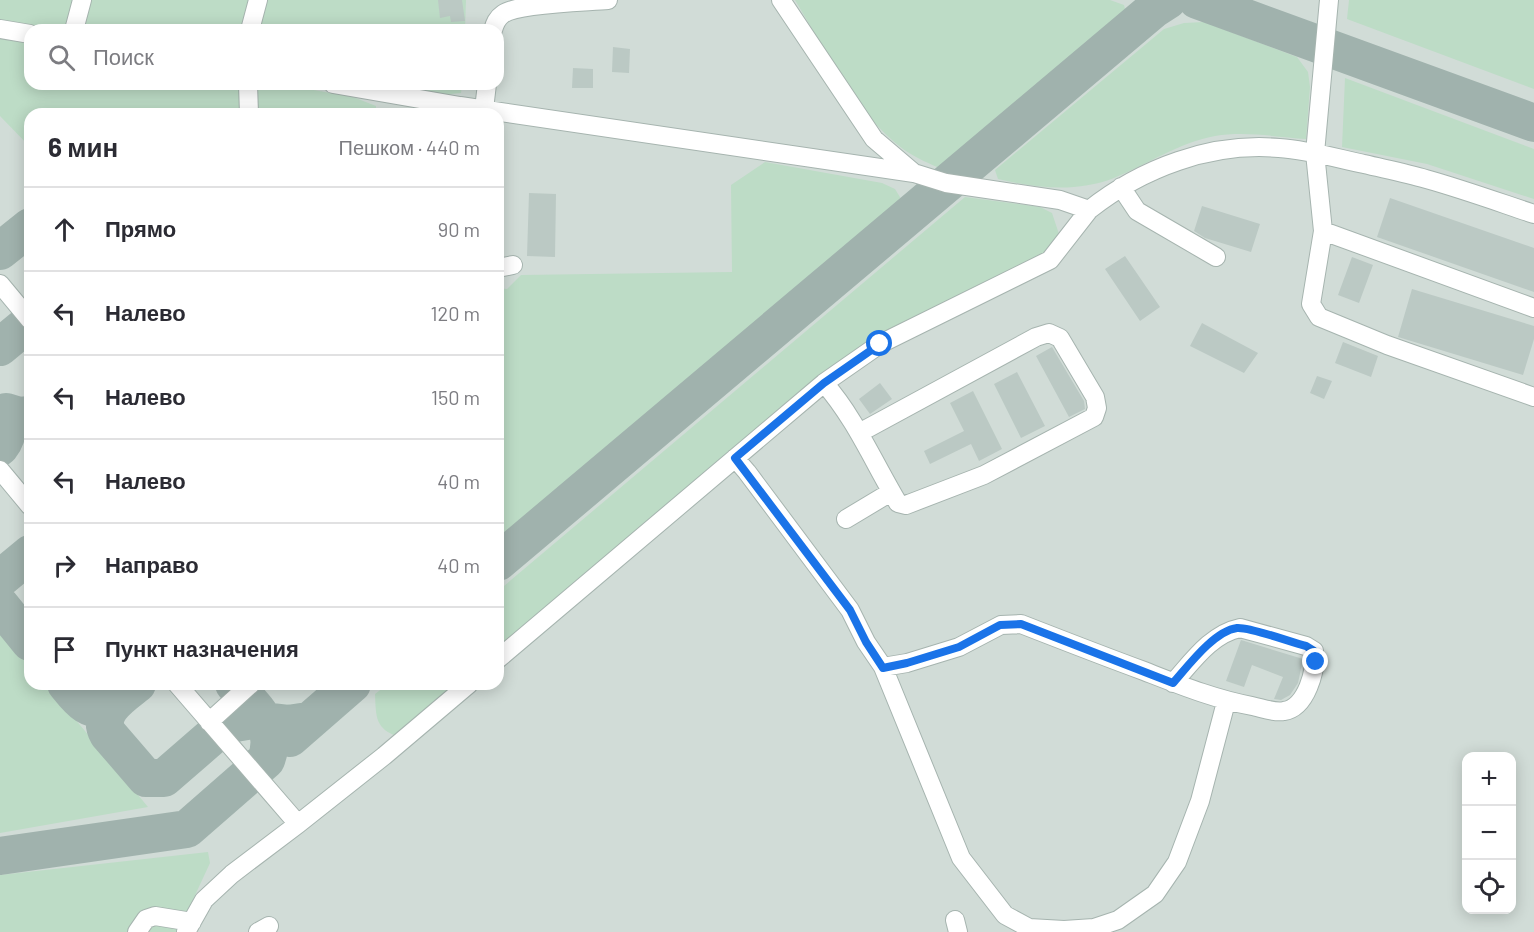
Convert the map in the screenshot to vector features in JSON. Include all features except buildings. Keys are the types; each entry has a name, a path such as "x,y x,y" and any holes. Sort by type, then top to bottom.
{"lane":[{"path":"76,24 82,0"},
{"path":"252,24 258,0"},
{"path":"494,24 504,13 519,8 608,0"},
{"path":"781,0 874,139 914,173"},
{"path":"1329,0 1316,153 1323,231 1311,304 1319,317 1387,345 1534,397"},
{"path":"0,29 24,33"},
{"path":"248,90 249,108"},
{"path":"484,108 486,90"},
{"path":"417,91 451,108"},
{"path":"504,112 914,173 946,183 1060,200 1089,210"},
{"path":"504,654 824,383 880,344 1050,260 1089,210 1110,193 1147,173 1186,157 1223,150 1278,148 1316,153 1425,178 1534,214"},
{"path":"1121,187 1137,211 1216,257"},
{"path":"1323,231 1534,308"},
{"path":"0,284 24,313"},
{"path":"824,383 859,432 898,503 906,505 984,475 1094,417 1097,408 1095,398 1060,338 1049,333 1036,337 859,432"},
{"path":"735,458 850,610 866,642 883,668 961,858 1005,915 1029,928 1064,930 1094,928 1118,920 1155,894 1177,862 1200,801 1226,702"},
{"path":"0,470 24,499"},
{"path":"846,519 891,492"},
{"path":"883,668 959,647 1000,625 1021,624 1173,683 1226,702 1281,712 1291,710 1299,704 1316,662 1314,651 1306,646 1240,628 1228,630 1216,637 1173,683"},
{"path":"182,690 298,824"},
{"path":"209,722 244,690"},
{"path":"137,932 146,919 155,916 189,927 204,900 232,874 384,756 462,690"}],"shaded area":[{"path":"0,0 1534,0 1534,932 0,932"}],"green space":[{"path":"0,0 466,0 465,24 24,25 0,21"},
{"path":"795,0 1110,0 1124,5 1126,13 944,170 903,149 871,118 856,100 830,60"},
{"path":"1349,0 1534,0 1534,89 1347,19"},
{"path":"1204,22 1297,57 1308,72 1310,87 1306,139 1249,134 1215,136 1188,144 1114,178 1085,186 1042,187 998,179 995,170 1164,29 1184,23"},
{"path":"0,35 24,39 24,90 314,90 353,97 376,106 376,108 24,108 24,141 0,116"},
{"path":"1345,78 1534,149 1534,199 1427,164 1342,147"},
{"path":"412,90 461,90 461,93 442,95"},
{"path":"765,162 882,183 895,189 903,202 504,537 504,289 507,289 521,275 732,272 731,185"},
{"path":"965,197 1040,207 1052,213 1059,234 1056,247 861,350 504,647 504,586"},
{"path":"0,628 24,657 24,690 51,690 148,807 0,833"},
{"path":"380,690 454,690 399,737 385,730 378,721 375,694"},
{"path":"208,852 210,863 178,932 0,932 0,875"}],"taxiway":[{"path":"504,557 1154,9 1168,0"},
{"path":"1197,0 1534,123"},
{"path":"0,251 24,232"},
{"path":"0,347 24,327"},
{"path":"0,447 7,431 6,412 24,416"},
{"path":"0,579 24,559"},
{"path":"0,605 24,635"},
{"path":"71,690 90,707 110,706"},
{"path":"129,690 112,705 105,719 105,726 108,734 146,778 164,778 217,732 235,723 253,720 288,724 308,721"},
{"path":"0,856 187,829 266,760 269,748 267,727 239,690"},
{"path":"290,738 345,690"}],"route":[{"path":"880,344 824,383 735,458 850,610 866,642 883,668 959,647 1000,625 1021,624 1173,683 1216,637 1228,630 1240,628 1306,646 1314,651 1316,662"}]}
